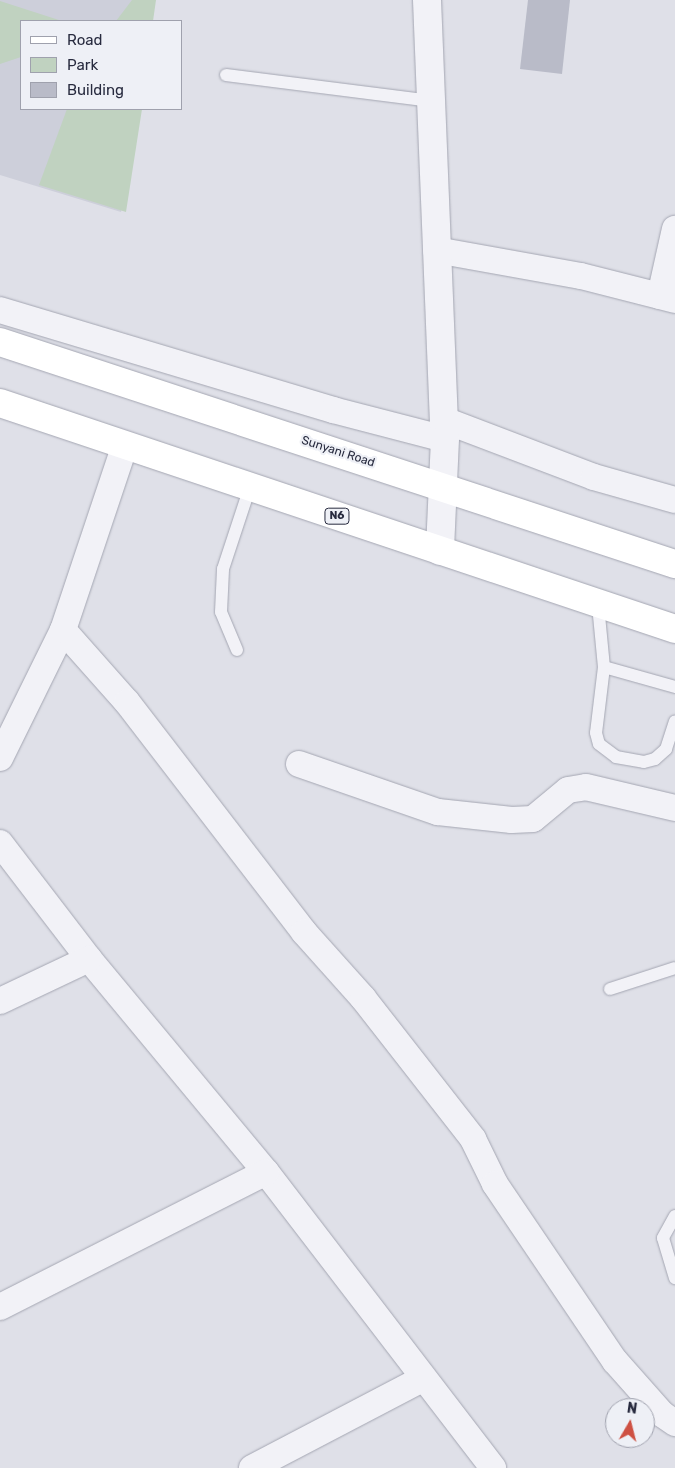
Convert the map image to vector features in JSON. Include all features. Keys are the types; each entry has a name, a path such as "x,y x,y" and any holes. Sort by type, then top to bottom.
{"main road":[{"name":"Sunyani Road","path":"0,342 443,486 675,564"},
{"name":"N6","path":"0,403 675,629"}],"street":[{"path":"428,0 444,429 440,551"},
{"path":"436,250 581,276 668,298 675,229"},
{"path":"0,310 333,410 444,429 594,477 675,500"},
{"path":"0,758 63,630 124,445"},
{"path":"63,630 127,702 304,932 363,998 474,1139 495,1184 610,1354 662,1414 675,1422"},
{"path":"299,764 438,812 512,820 533,819 568,790 586,787 675,808"},
{"path":"0,843 89,959 266,1172 422,1379 493,1468"},
{"path":"0,1002 89,959"},
{"path":"0,1307 266,1172"},
{"path":"252,1468 422,1379"}],"lane":[{"path":"226,75 431,101"},
{"path":"237,650 221,612 223,569 250,487"},
{"path":"598,604 604,667 596,733 605,751 626,760 644,762 655,759 666,749 675,721"},
{"path":"604,667 675,687"},
{"path":"610,988 675,968"},
{"path":"675,1216 663,1238 675,1278"}],"shaded area":[{"path":"0,0 151,0 149,20 20,20 20,110 139,110 133,159 121,212 0,175"}],"green space":[{"path":"132,0 156,0 153,20 117,20"},
{"path":"0,1 59,20 20,20 20,57 0,64"},
{"path":"67,110 142,110 126,212 39,185"}],"building":[{"path":"528,0 570,0 562,74 520,69"}]}
